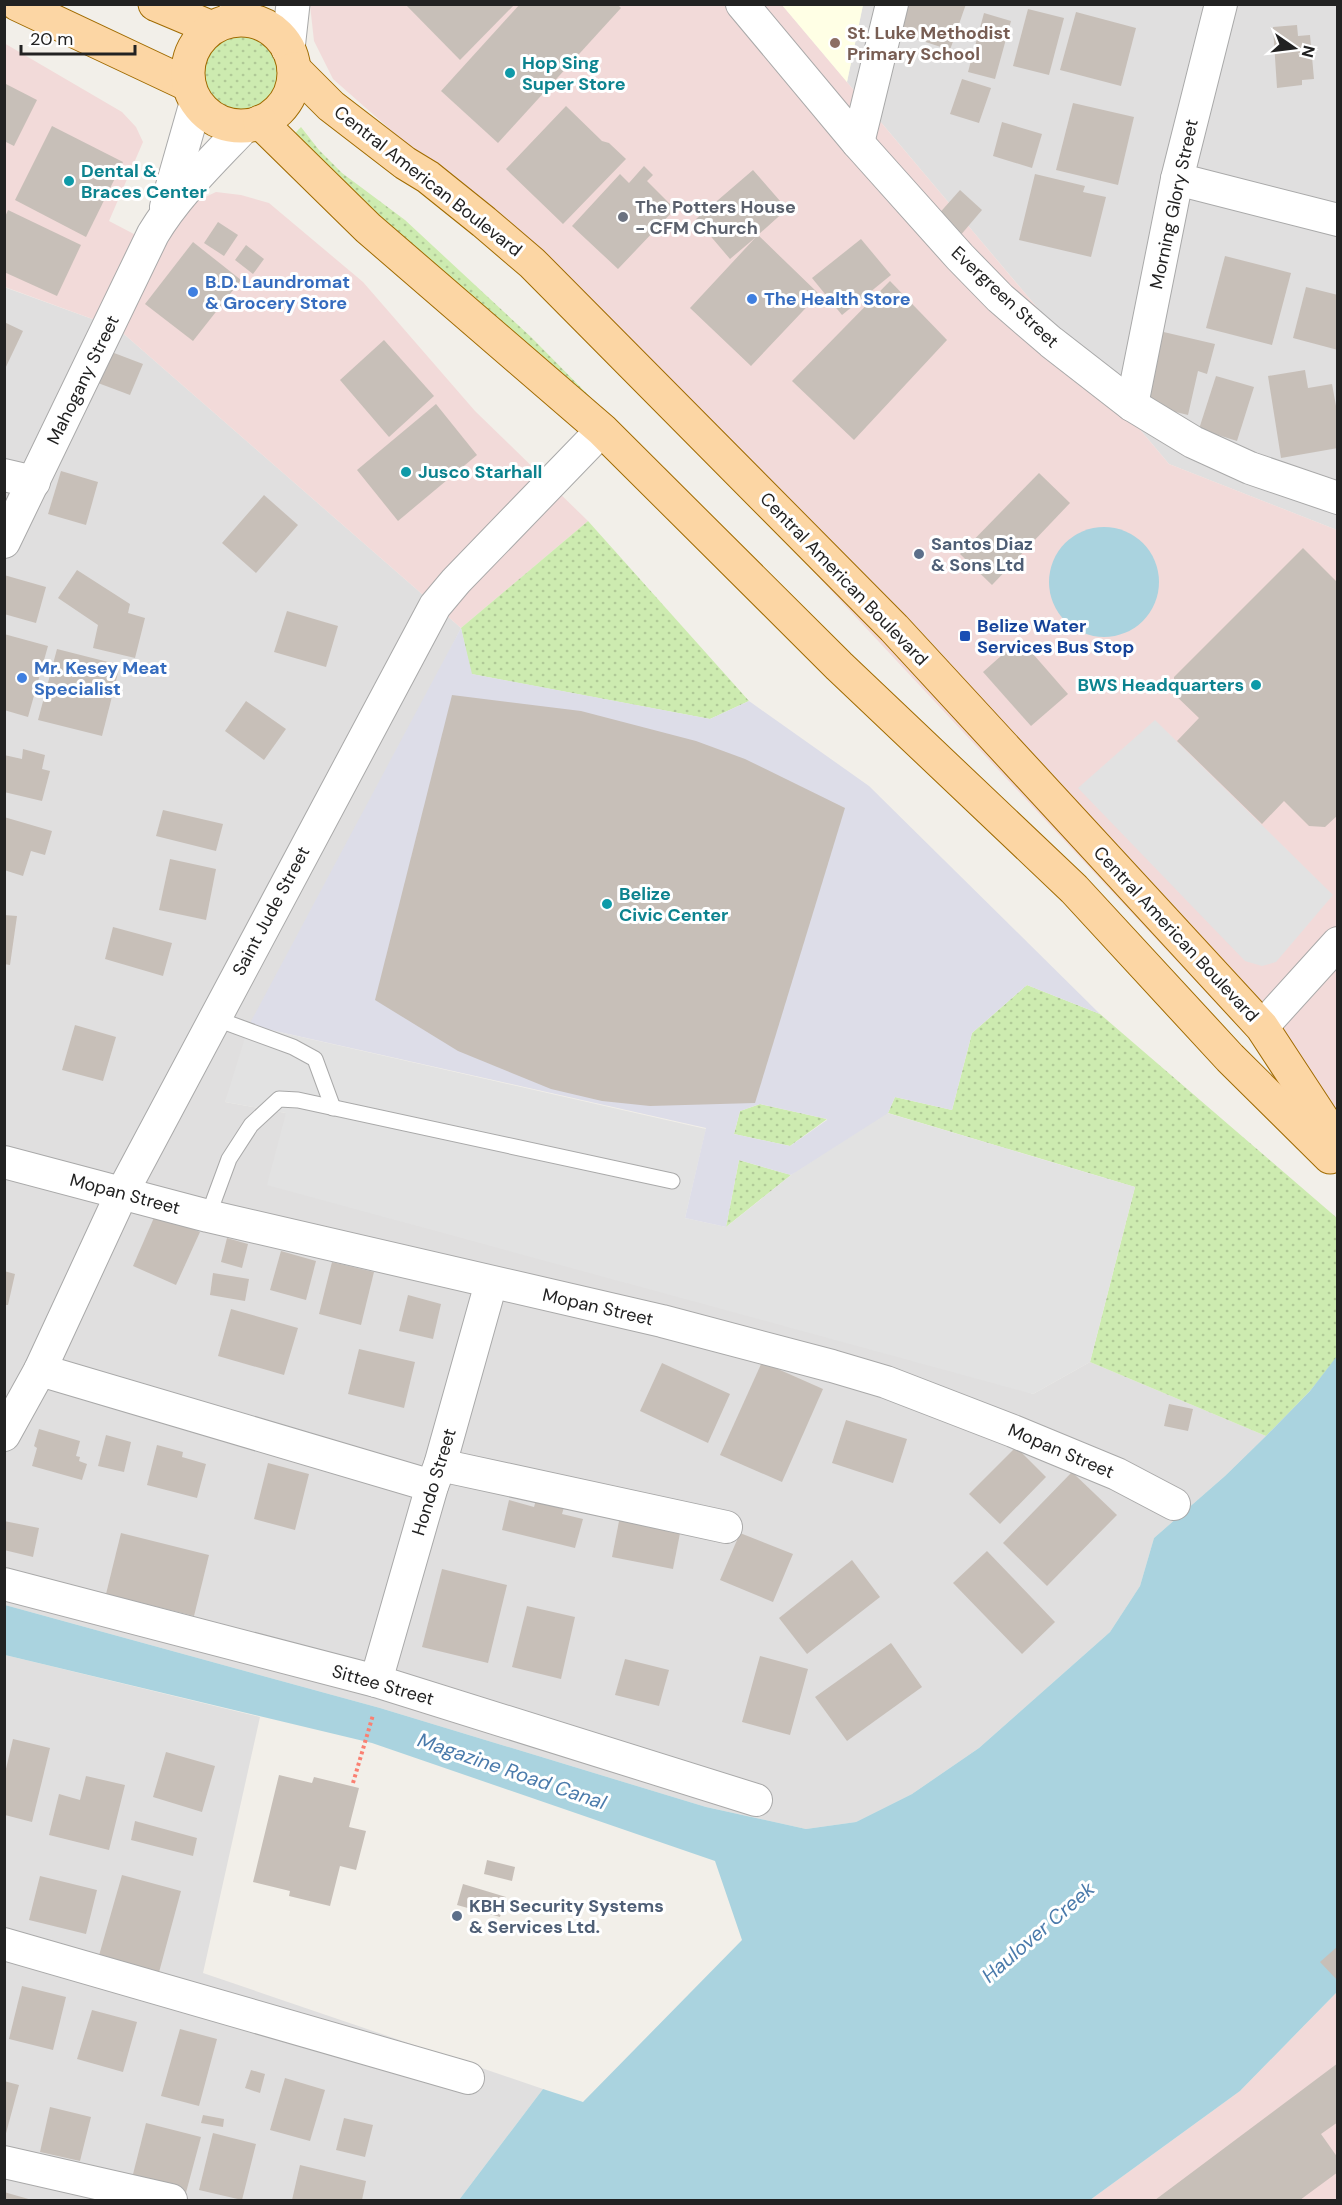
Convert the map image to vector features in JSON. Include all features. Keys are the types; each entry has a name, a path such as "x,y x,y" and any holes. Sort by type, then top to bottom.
{"main road":[{"path":"17,4 192,93"},
{"path":"155,4 264,24 278,35 291,59 292,86 286,101 274,114 253,124 231,125 217,120 205,112 192,93 188,69 191,53 199,39 229,18"},
{"name":"Central American Boulevard","path":"291,59 340,113 405,163 428,177 532,263 894,628 1262,1027 1338,1143"},
{"path":"253,124 368,228 602,430 839,666 1074,889 1230,1058 1338,1164"}],"street":[{"path":"291,59 293,4"},
{"name":"Evergreen Street","path":"742,4 858,143 960,257 1000,298 1051,342 1132,405 1193,442 1240,464 1338,498"},
{"path":"858,143 892,4"},
{"name":"Morning Glory Street","path":"1132,405 1177,179 1221,4"},
{"name":"Mahogany Street","path":"162,219 186,142 192,93"},
{"name":"Mahogany Street","path":"4,542 153,234 162,219 209,164 253,124"},
{"path":"1177,179 1338,220"},
{"name":"Saint Jude Street","path":"4,1435 40,1370 122,1193 435,606 456,580 602,430"},
{"path":"4,475 34,482"},
{"path":"1262,1027 1338,943"},
{"name":"Mopan Street","path":"4,1162 208,1216 662,1322 886,1382 1117,1474 1174,1504"},
{"name":"Hondo Street","path":"376,1681 490,1283"},
{"path":"40,1370 436,1476 726,1527"},
{"name":"Sittee Street","path":"4,1584 376,1681 756,1800"},
{"path":"4,1944 468,2078"},
{"path":"4,2162 171,2200"}],"lane":[{"path":"214,1018 293,1047 315,1059 333,1108"},
{"path":"208,1216 229,1159 251,1125 279,1099 298,1100 672,1181"}],"path":[{"path":"353,1783 367,1738"}],"shaded area":[{"path":"310,5 782,5 1169,464 1337,530 1337,1128 1297,1090 451,183 333,79 314,41"},
{"name":"St. Luke Methodist Primary School","path":"782,5 863,5 847,82"},
{"path":"863,5 1337,5 1337,530 1169,464 847,82"},
{"path":"4,43 122,112 136,127 143,142 109,221 153,244 199,200 216,192 241,195 269,203 363,282 475,411 588,521 461,628 117,328 5,287"},
{"path":"4,287 117,328 461,628 225,1102 286,1113 1033,1394 1090,1362 1266,1436 1225,1476 1154,1538 1140,1586 1110,1632 979,1748 912,1794 856,1822 806,1829 706,1807 380,1708 5,1605"},
{"path":"461,628 472,674 710,719 749,701 869,786 1100,1014 1027,985 972,1033 952,1110 895,1097 888,1113 791,1175 739,1160 726,1227 685,1218 706,1128 249,1025","holes":["760,1104 827,1119 790,1146 734,1134 740,1111"]},
{"path":"1155,720 1333,895 1276,962 1262,966 1245,961 1078,788"},
{"path":"249,1025 706,1129 685,1218 726,1227 874,1109 1135,1187 1090,1362 1033,1394 267,1185 286,1113 225,1102"},
{"path":"5,1655 260,1717 203,1973 543,2089 459,2200 5,2200"},
{"path":"1337,1992 1337,2200 1090,2200 1240,2091"}],"green space":[{"path":"239,32 254,35 267,44 276,57 279,72 276,87 267,100 254,109 239,112 224,109 211,100 202,87 199,72 202,57 211,44 224,35"},
{"path":"301,127 319,150 342,173 405,220 531,337 858,668 281,148"},
{"path":"588,521 749,701 710,719 471,674 461,628"},
{"path":"1027,985 1100,1014 1337,1218 1338,1356 1310,1391 1266,1436 1090,1362 1135,1187 888,1113 895,1097 952,1110 972,1033"},
{"path":"760,1104 827,1119 790,1146 734,1134 740,1111"},
{"path":"739,1160 791,1175 726,1227"}],"water":[{"path":"1104,527 1125,531 1143,543 1155,561 1159,582 1155,603 1143,621 1125,633 1104,637 1083,633 1065,621 1053,603 1049,582 1053,561 1065,543 1083,531"},
{"path":"1337,1356 1337,1992 1240,2091 1090,2200 459,2200 543,2089 583,2102 742,1940 715,1861 372,1743 5,1655 5,1605 380,1708 706,1807 806,1829 856,1822 912,1794 979,1748 1110,1632 1140,1586 1154,1538 1225,1476 1266,1436 1310,1391"}],"building":[{"path":"405,4 515,4 460,60"},
{"name":"Hop Sing Super Store","path":"520,4 617,4 621,8 498,143 441,91"},
{"path":"907,4 966,4 950,50 898,33"},
{"path":"1028,9 1064,18 1049,75 1013,66"},
{"path":"1076,12 1136,28 1121,86 1060,70"},
{"path":"984,13 1011,21 995,79 968,72"},
{"path":"1297,25 1298,36 1310,35 1314,79 1302,80 1302,85 1277,88 1273,27"},
{"path":"962,79 991,88 979,123 950,114"},
{"path":"4,83 37,100 14,146 4,141"},
{"path":"1073,103 1134,117 1118,185 1056,170"},
{"name":"Hop Sing Super Store","path":"566,106 602,141 609,143 626,159 563,224 506,169"},
{"path":"1002,122 1042,134 1032,168 993,156"},
{"name":"Dental & Braces Center","path":"52,126 123,162 86,237 15,200"},
{"name":"The Potters House - CFM Church","path":"644,166 653,175 647,181 675,209 618,269 572,226 620,174 629,183"},
{"path":"753,170 787,209 758,235 819,294 751,366 690,308 756,237 730,259 696,219"},
{"path":"1035,174 1085,186 1083,192 1106,197 1091,257 1019,240"},
{"path":"960,190 982,210 959,237 936,217"},
{"path":"8,210 81,245 57,296 4,272 4,219"},
{"path":"218,222 238,235 224,256 204,243"},
{"path":"861,239 891,275 842,315 812,278"},
{"name":"B.D. Laundromat & Grocery Store","path":"193,242 241,280 193,341 145,304"},
{"path":"246,245 264,259 253,274 235,260"},
{"path":"1225,256 1291,273 1272,345 1206,328"},
{"path":"890,281 947,340 854,440 792,381"},
{"path":"1306,287 1338,295 1338,350 1293,338"},
{"path":"4,322 23,331 4,371"},
{"path":"1155,330 1215,344 1207,374 1198,371 1188,415 1138,403"},
{"path":"384,340 434,396 389,437 340,380"},
{"path":"101,348 143,364 130,395 90,380"},
{"path":"1305,370 1308,388 1332,384 1338,417 1338,448 1281,458 1268,376"},
{"path":"1216,376 1254,387 1237,441 1199,429"},
{"name":"Jusco Starhall","path":"436,404 477,455 398,521 357,470"},
{"path":"61,471 98,482 86,525 48,514"},
{"path":"1039,473 1070,503 992,585 960,554"},
{"path":"264,495 298,525 256,573 222,543"},
{"name":"BWS Headquarters","path":"1303,548 1338,583 1338,815 1325,827 1309,826 1284,801 1262,824 1177,741 1199,718 1174,694 1174,677"},
{"path":"77,570 130,604 128,613 145,618 135,658 93,648 98,625 58,598"},
{"path":"4,575 46,587 36,623 4,614"},
{"path":"287,611 338,626 326,667 274,652"},
{"name":"Mr. Kesey Meat Specialist","path":"4,634 48,646 28,717 4,710"},
{"path":"1020,639 1068,694 1031,726 983,672"},
{"path":"57,649 120,665 102,736 38,720"},
{"name":"Belize Civic Center","path":"452,695 581,711 696,741 745,759 845,808 755,1103 650,1106 602,1101 551,1089 458,1051 375,1000"},
{"path":"246,701 286,729 264,760 225,731"},
{"path":"23,749 45,755 42,769 50,771 42,801 4,792 4,755 22,759"},
{"path":"163,810 223,824 216,851 156,836"},
{"path":"4,817 52,831 45,855 31,851 23,876 4,870"},
{"path":"170,859 216,869 206,920 159,910"},
{"path":"4,915 17,916 10,965 4,964"},
{"path":"113,927 172,943 163,976 105,959"},
{"path":"75,1025 116,1037 103,1081 62,1070"},
{"path":"156,1213 200,1232 176,1285 133,1266"},
{"path":"227,1238 248,1244 242,1268 221,1262"},
{"path":"281,1251 316,1261 306,1300 270,1290"},
{"path":"332,1262 374,1272 361,1325 319,1314"},
{"path":"4,1271 15,1274 8,1305 4,1305"},
{"path":"213,1273 249,1279 245,1301 210,1295"},
{"path":"408,1295 441,1304 433,1339 399,1331"},
{"path":"231,1309 298,1328 284,1375 218,1356"},
{"path":"359,1349 415,1362 404,1408 348,1394"},
{"path":"762,1362 823,1389 782,1482 720,1455"},
{"path":"662,1363 730,1394 708,1443 640,1411"},
{"path":"1169,1404 1193,1409 1188,1431 1164,1426"},
{"path":"846,1420 907,1439 893,1483 832,1463"},
{"path":"39,1429 80,1441 76,1456 80,1457 79,1461 87,1464 82,1480 32,1466"},
{"path":"106,1435 131,1442 124,1472 98,1466"},
{"path":"157,1445 183,1452 182,1457 206,1464 197,1498 147,1485"},
{"path":"1016,1447 1046,1477 1000,1524 969,1494"},
{"path":"268,1463 309,1474 295,1530 254,1519"},
{"path":"1072,1472 1117,1515 1047,1586 1003,1543"},
{"path":"538,1493 566,1500 562,1514 583,1519 575,1548 502,1530 509,1500 534,1507"},
{"path":"621,1511 682,1523 673,1569 612,1557"},
{"path":"4,1521 39,1528 33,1557 4,1550"},
{"path":"121,1533 209,1555 194,1616 106,1594"},
{"path":"740,1533 793,1554 773,1602 720,1580"},
{"path":"987,1551 1055,1622 1022,1654 953,1583"},
{"path":"852,1560 880,1597 807,1654 779,1618"},
{"path":"442,1569 507,1585 488,1663 422,1647"},
{"path":"527,1606 575,1617 561,1679 512,1667"},
{"path":"891,1643 922,1687 847,1741 815,1697"},
{"path":"760,1656 808,1669 790,1735 742,1722"},
{"path":"625,1659 669,1670 659,1706 615,1695"},
{"path":"13,1739 50,1748 32,1822 5,1815 5,1773"},
{"path":"166,1752 215,1766 202,1812 153,1797"},
{"path":"279,1775 312,1783 314,1777 359,1788 349,1827 366,1831 356,1870 340,1866 330,1906 289,1896 290,1891 253,1882"},
{"path":"86,1776 125,1785 109,1850 49,1835 59,1794 80,1800"},
{"path":"135,1821 197,1838 193,1856 131,1840"},
{"path":"487,1860 515,1867 512,1881 484,1874"},
{"path":"122,1875 181,1891 158,1976 98,1959"},
{"path":"40,1876 97,1890 86,1934 29,1920"},
{"path":"463,1884 506,1897 500,1917 457,1905"},
{"path":"1338,1946 1338,1981 1320,1962"},
{"path":"22,1986 66,1997 53,2050 9,2039"},
{"path":"92,2010 137,2022 123,2072 77,2059"},
{"path":"180,2029 217,2039 199,2106 161,2096"},
{"path":"1338,2063 1338,2122 1321,2134 1338,2158 1338,2172 1300,2200 1155,2200"},
{"path":"251,2070 265,2074 260,2093 245,2088"},
{"path":"285,2078 325,2090 310,2141 270,2130"},
{"path":"4,2081 19,2085 5,2137 4,2137"},
{"path":"50,2107 91,2117 80,2161 40,2152"},
{"path":"203,2115 224,2119 223,2127 201,2123"},
{"path":"344,2118 373,2125 365,2157 336,2150"},
{"path":"146,2123 201,2137 184,2200 130,2186"},
{"path":"213,2133 256,2144 242,2200 199,2190"},
{"path":"300,2165 366,2181 362,2200 292,2200"},
{"path":"4,2192 32,2200 4,2200"}],"place":[{"name":"St. Luke Methodist Primary School","path":"835,43"},
{"name":"Hop Sing Super Store","path":"510,73"},
{"name":"Dental & Braces Center","path":"69,181"},
{"name":"The Potters House - CFM Church","path":"623,217"},
{"name":"B.D. Laundromat & Grocery Store","path":"193,292"},
{"name":"The Health Store","path":"752,299"},
{"name":"Jusco Starhall","path":"406,472"},
{"name":"Santos Diaz & Sons Ltd","path":"919,554"},
{"name":"Belize Water Services Bus Stop","path":"965,636"},
{"name":"Mr. Kesey Meat Specialist","path":"22,678"},
{"name":"BWS Headquarters","path":"1256,685"},
{"name":"Belize Civic Center","path":"607,904"},
{"name":"KBH Security Systems & Services Ltd.","path":"457,1916"}],"water label":[{"name":"Magazine Road Canal","path":"512,1771"},
{"name":"Haulover Creek","path":"1038,1932"}]}
